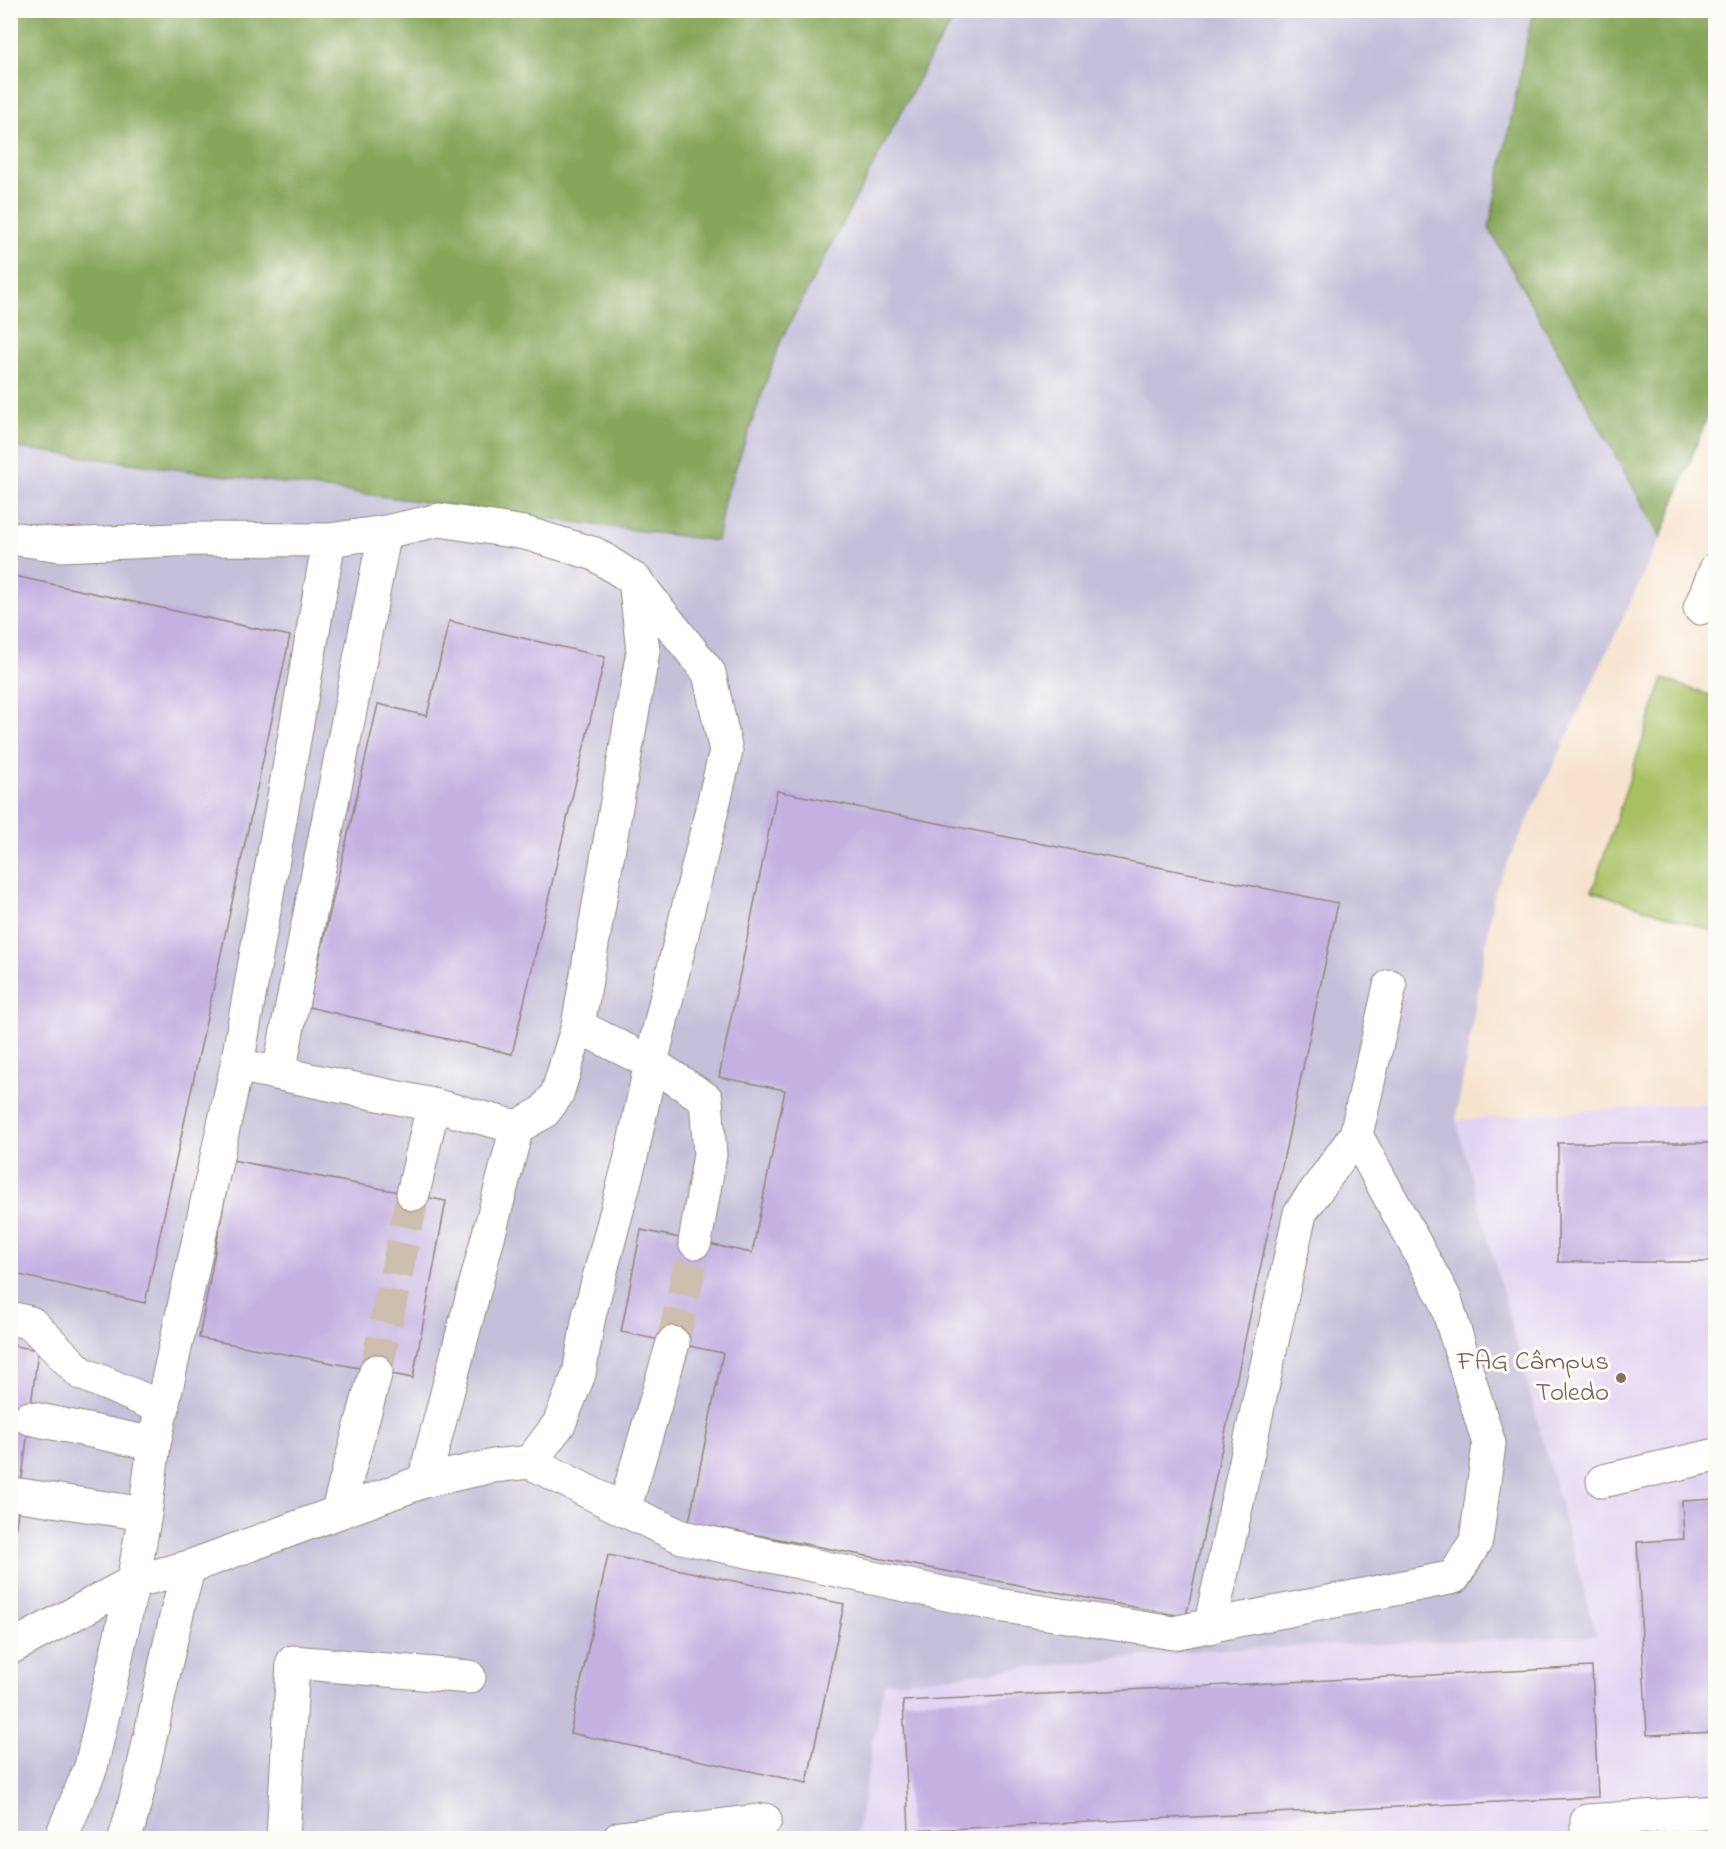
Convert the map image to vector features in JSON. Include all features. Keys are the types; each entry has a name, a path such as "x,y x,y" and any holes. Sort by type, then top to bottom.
{"street":[{"path":"10,538 61,545 197,539 330,540 385,532 439,520 525,533 595,554 636,580 709,673 726,751 651,1063 631,1157 589,1317 579,1374 559,1424 530,1462"},
{"path":"279,1072 385,532"},
{"path":"61,1839 91,1767 133,1582 146,1514 154,1444 237,1065 330,540"},
{"path":"1700,608 1716,569"},
{"path":"237,1065 433,1105 517,1127 544,1112 556,1094 567,1068 578,1026 643,651 636,580"},
{"path":"1210,1627 1300,1213 1356,1134 1390,986"},
{"path":"578,1026 651,1063 706,1099 710,1155 695,1242"},
{"path":"413,1194 433,1105"},
{"path":"424,1481 517,1127"},
{"path":"10,1648 133,1582 189,1567 339,1510 424,1481 493,1466 530,1462 682,1537 998,1605 1173,1633 1454,1577 1476,1541 1488,1444 1445,1299 1356,1134"},
{"path":"10,1318 31,1323 81,1373 163,1408"},
{"path":"624,1510 673,1343"},
{"path":"339,1510 376,1371"},
{"path":"29,1418 154,1444"},
{"path":"1603,1482 1716,1455"},
{"path":"20,1495 146,1514"},
{"path":"125,1839 143,1778 178,1606 189,1567"},
{"path":"283,1839 293,1662 469,1677"},
{"path":"1587,1839 1587,1821 1716,1812"},
{"path":"620,1839 765,1820"}],"shaded area":[{"path":"959,11 1533,11 1489,228 1661,537 1495,890 1456,1120 1596,1636 1204,1650 884,1683 856,1838 11,1838 11,447 717,541 724,501 781,340 933,52"},
{"name":"FAG Câmpus Toledo","path":"1715,1102 1715,1838 856,1838 883,1683 1204,1650 1596,1636 1456,1120"}],"green space":[{"path":"11,11 959,11 933,52 781,340 724,501 717,541 11,447"},
{"path":"1533,11 1715,11 1715,396 1661,537 1489,228"},
{"path":"1663,679 1715,697 1715,932 1592,891"}],"building":[{"path":"10,575 290,636 145,1303 10,1273"},
{"path":"449,621 605,657 512,1054 308,1007 378,704 427,716"},
{"path":"777,791 1338,903 1186,1617 689,1522 723,1353 621,1332 641,1230 752,1253 785,1090 719,1077"},
{"path":"1558,1143 1716,1143 1716,1262 1558,1262"},
{"path":"232,1160 446,1201 413,1378 199,1338"},
{"path":"10,1345 38,1350 12,1558 10,1558"},
{"path":"1716,1499 1716,1732 1647,1735 1637,1542 1684,1539 1682,1501"},
{"path":"608,1555 844,1604 807,1783 570,1733"},
{"path":"1592,1667 1598,1797 909,1831 903,1701"}],"tunnel":[{"path":"376,1371 413,1194"},
{"path":"673,1343 695,1242"}],"place":[{"name":"FAG Câmpus Toledo","path":"1621,1378"}]}
